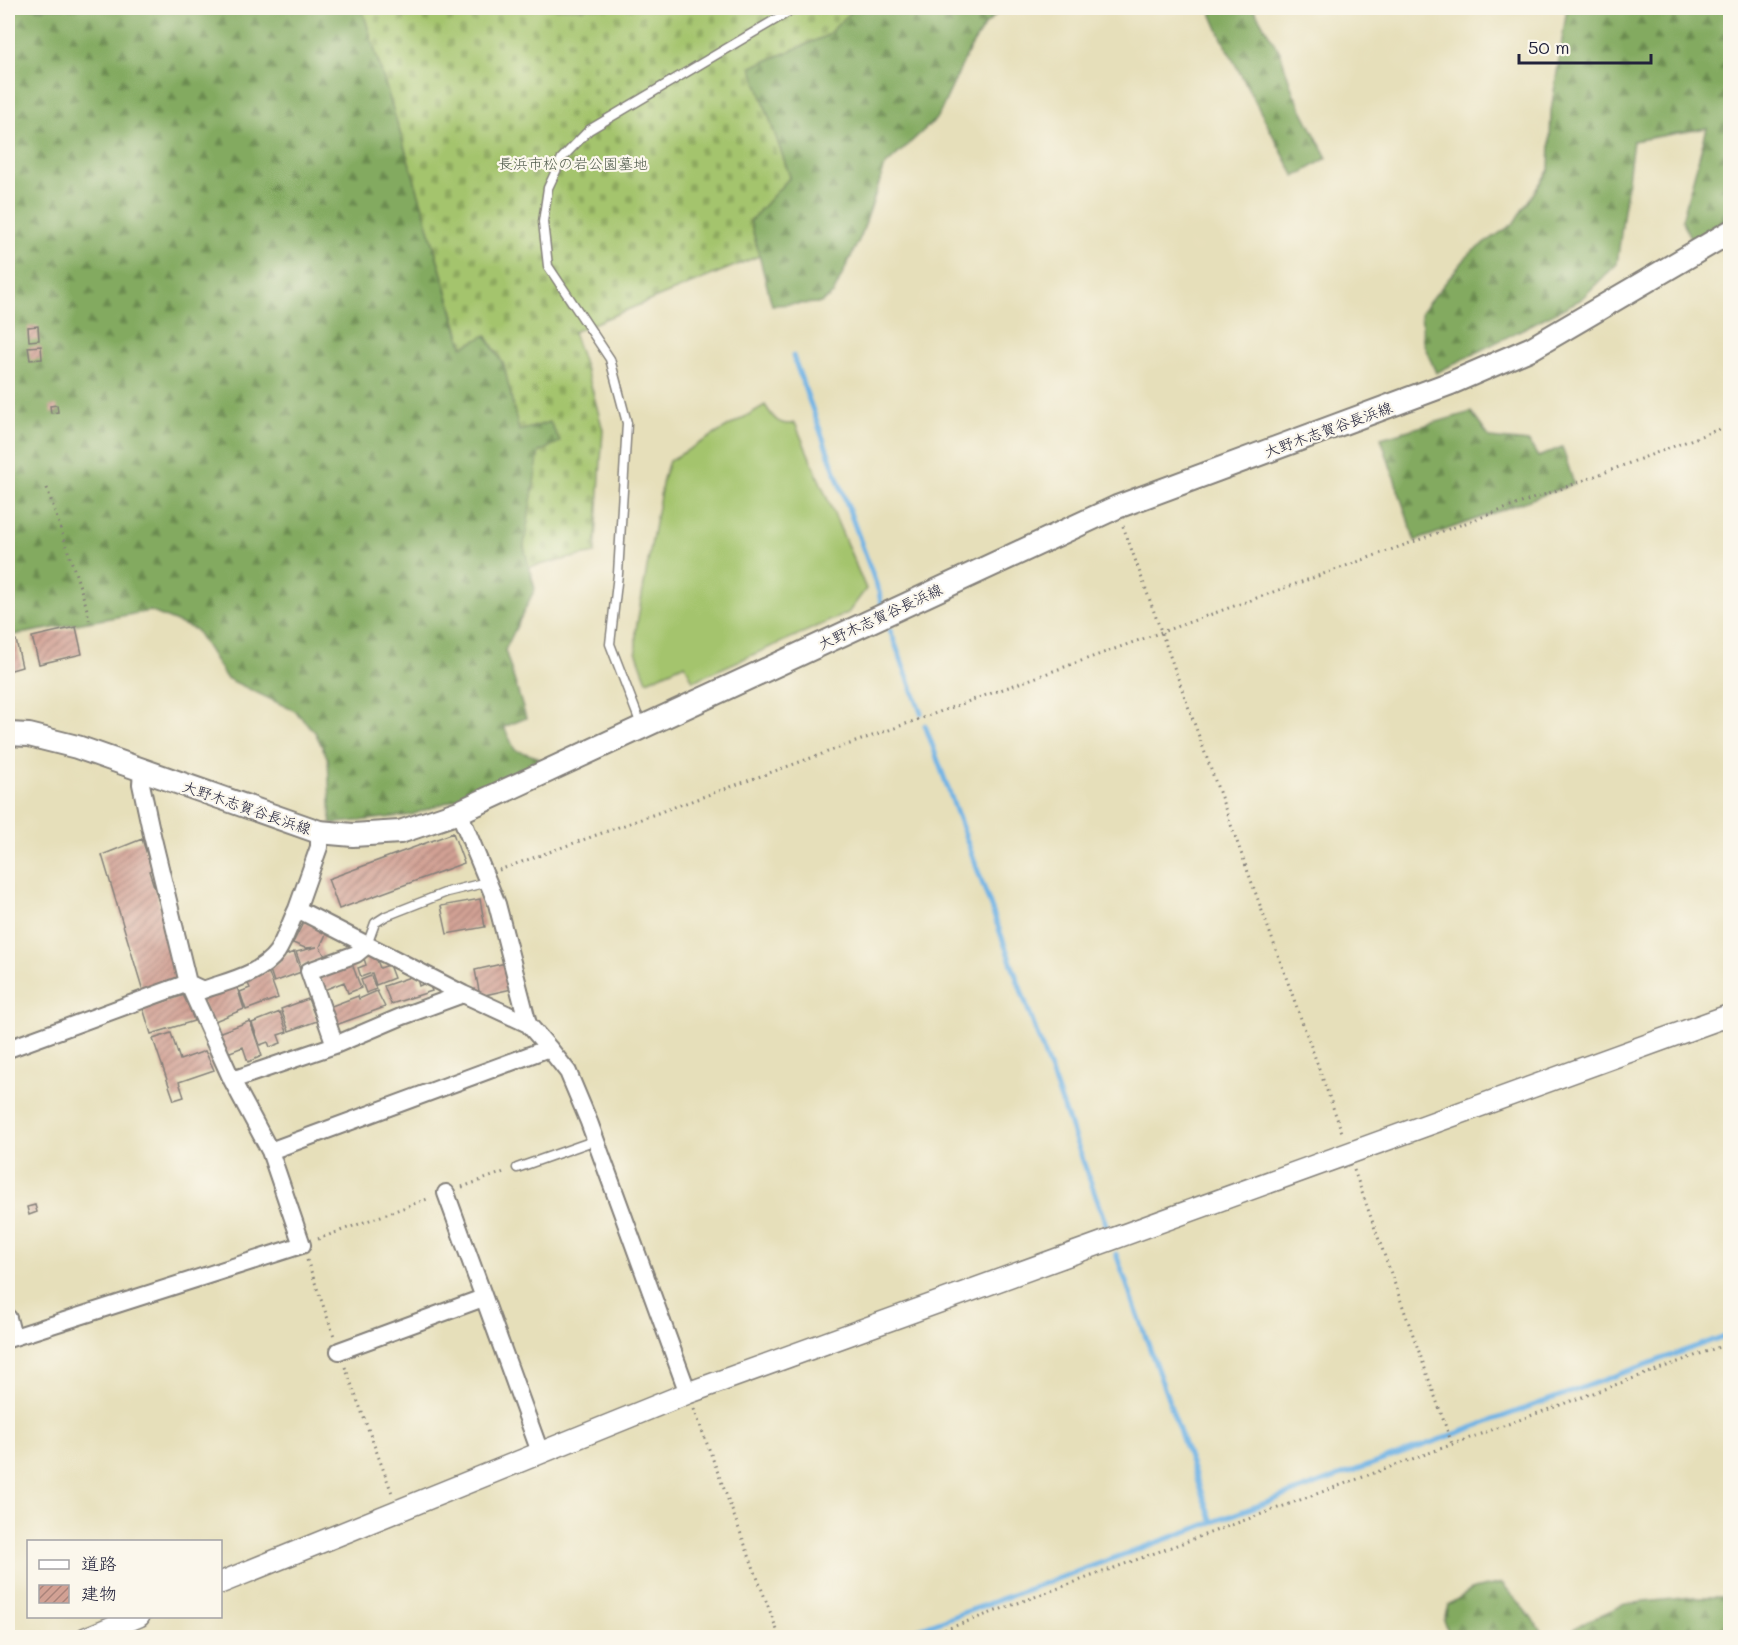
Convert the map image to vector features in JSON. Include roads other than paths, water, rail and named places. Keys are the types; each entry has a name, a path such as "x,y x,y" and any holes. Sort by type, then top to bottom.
{"main road":[{"name":"大野木志賀谷長浜線","path":"8,734 29,735 77,747 319,832 353,835 400,832 459,812 1117,507 1451,383 1532,348 1731,232"}],"street":[{"path":"8,1318 10,1338 302,1245 270,1151 231,1080 188,983 152,835 141,784 142,771"},
{"path":"459,812 497,904 528,1024"},
{"path":"8,1049 188,983 202,990 253,972 278,951 297,909 319,847 319,832"},
{"path":"297,909 463,994 528,1024 549,1048 568,1072 596,1140 688,1394"},
{"path":"335,1044 309,971 356,954 367,945"},
{"path":"231,1080 335,1044 463,994"},
{"path":"222,1582 688,1394 1348,1152 1731,1015"},
{"path":"270,1151 549,1048"},
{"path":"446,1192 540,1452"},
{"path":"339,1351 483,1298"},
{"path":"86,1638 136,1618"}],"lane":[{"path":"642,728 610,644 618,574 627,423 610,358 548,266 543,222 548,188 562,158 589,130 795,8"},
{"path":"367,945 375,923 386,916 486,879"},
{"path":"517,1168 596,1140"}],"waterway":[{"path":"793,356 879,592 882,607"},
{"path":"890,630 921,713"},
{"path":"925,725 1107,1227"},
{"path":"1116,1254 1212,1522"},
{"path":"894,1638 1730,1334"}],"park label":[{"name":"長浜市松の岩公園墓地","path":"573,163"}]}
